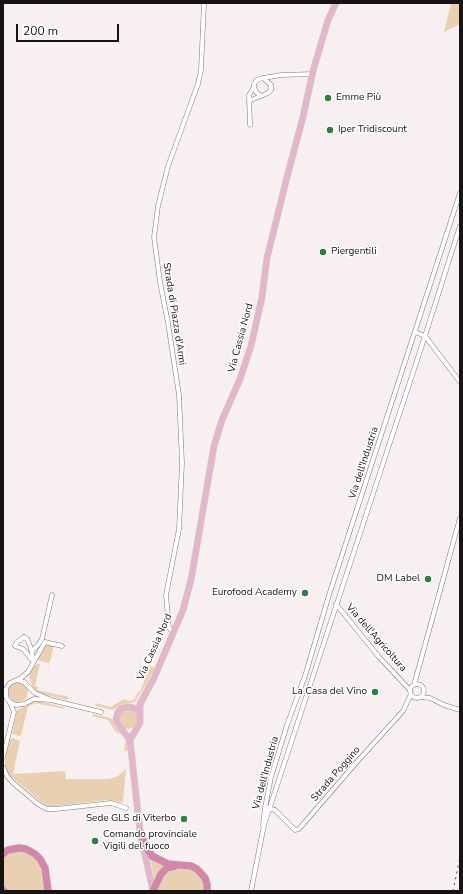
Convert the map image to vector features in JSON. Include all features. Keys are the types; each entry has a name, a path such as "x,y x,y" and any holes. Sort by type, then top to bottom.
{"highway":[{"path":"140,832 145,845 152,856 161,862 175,866 191,866 199,870 206,880 207,891"},
{"path":"3,854 8,850 19,848 30,850 36,854 45,868 48,891"},
{"path":"153,891 161,874 168,868 175,866"}],"main road":[{"name":"Via Cassia Nord","path":"140,715 140,704 154,678 183,610 192,580 202,514 216,442 222,420 240,379 251,346 262,297 267,258 313,74 328,20 336,3"},
{"name":"Via Cassia Nord","path":"129,706 144,695"},
{"path":"130,740 140,720 140,715 136,709 129,706 121,709 117,714 117,722 130,740 140,832 153,891"},
{"path":"122,729 130,730 137,727"}],"street":[{"name":"Strada di Piazza d'Armi","path":"173,632 169,628 166,595 179,529 182,463 179,395 154,237 158,206 168,166 198,84 201,70 204,3"},
{"path":"250,125 249,95 257,80 293,74 313,74"},
{"path":"292,80 293,74"},
{"path":"249,103 251,100 268,93 271,90 271,85 263,78"},
{"path":"254,87 256,92 261,96"},
{"name":"Via dell'Industria","path":"251,891 272,777 287,725 305,676 329,595 460,193"},
{"name":"Via dell'Industria","path":"267,808 425,336 460,226"},
{"path":"415,332 425,336 460,382"},
{"path":"460,518 418,674 412,689 414,697 430,698 444,705 460,710"},
{"path":"32,651 38,646 42,639 52,595"},
{"name":"Via dell'Agricoltura","path":"336,604 383,662 412,689"},
{"path":"24,637 27,639 34,661 23,649 15,646 20,639 24,637"},
{"path":"14,712 6,696 6,689 10,683 28,672 45,642 62,646"},
{"path":"27,702 31,695 28,686 28,672"},
{"path":"418,674 423,688 430,698"},
{"path":"17,680 21,680 35,693 51,700"},
{"path":"412,689 418,684 423,688"},
{"path":"421,697 423,688"},
{"name":"Strada Poggino","path":"267,808 275,810 295,830 299,829 403,711 412,689"},
{"path":"3,757 14,712 20,705 34,699 51,700 101,712"},
{"path":"10,702 20,705"},
{"path":"3,767 7,776 13,783 38,804 47,809 111,803 126,808"}],"shaded area":[{"path":"451,3 460,3 460,24 444,32"},
{"path":"47,644 54,645 47,673 49,663 38,659 43,648"},
{"path":"37,664 40,664 35,686 38,687 37,690 69,697 67,700 37,693 33,688 29,676 32,668"},
{"path":"150,666 155,668 135,702 123,704 113,710 96,706 95,703 111,707 124,699 129,701 134,700 138,692 140,692"},
{"path":"18,682 25,685 28,692 25,699 18,702 11,699 8,692 11,685"},
{"path":"32,701 64,707 65,709 34,703 28,707 21,735 19,736 12,734 17,710 28,705"},
{"path":"128,709 135,712 138,719 135,726 128,729 121,726 118,719 121,712"},
{"path":"93,714 112,719 116,728 123,735 116,732 108,720 92,716"},
{"path":"124,736 127,738 128,751 124,750 126,739"},
{"path":"13,738 20,741 13,774 65,771 66,779 109,779 118,776 126,769 123,802 121,803 106,800 48,806 41,802 7,773 5,767 5,756 10,739"},
{"path":"18,851 28,852 41,864 45,891 8,891 3,887 3,859 9,854"},
{"path":"148,852 168,866 155,882 151,863"},
{"path":"173,868 191,868 202,876 205,891 158,891 159,882 163,875"}],"railway":[{"path":"453,891 460,857"}],"place":[{"name":"Emme Più","path":"328,98"},
{"name":"Iper Tridiscount","path":"330,130"},
{"name":"Piergentili","path":"323,252"},
{"name":"DM Label","path":"428,579"},
{"name":"Eurofood Academy","path":"305,593"},
{"name":"La Casa del Vino","path":"375,692"},
{"name":"Sede GLS di Viterbo","path":"184,819"},
{"name":"Comando provinciale Vigili del fuoco","path":"95,841"}]}
